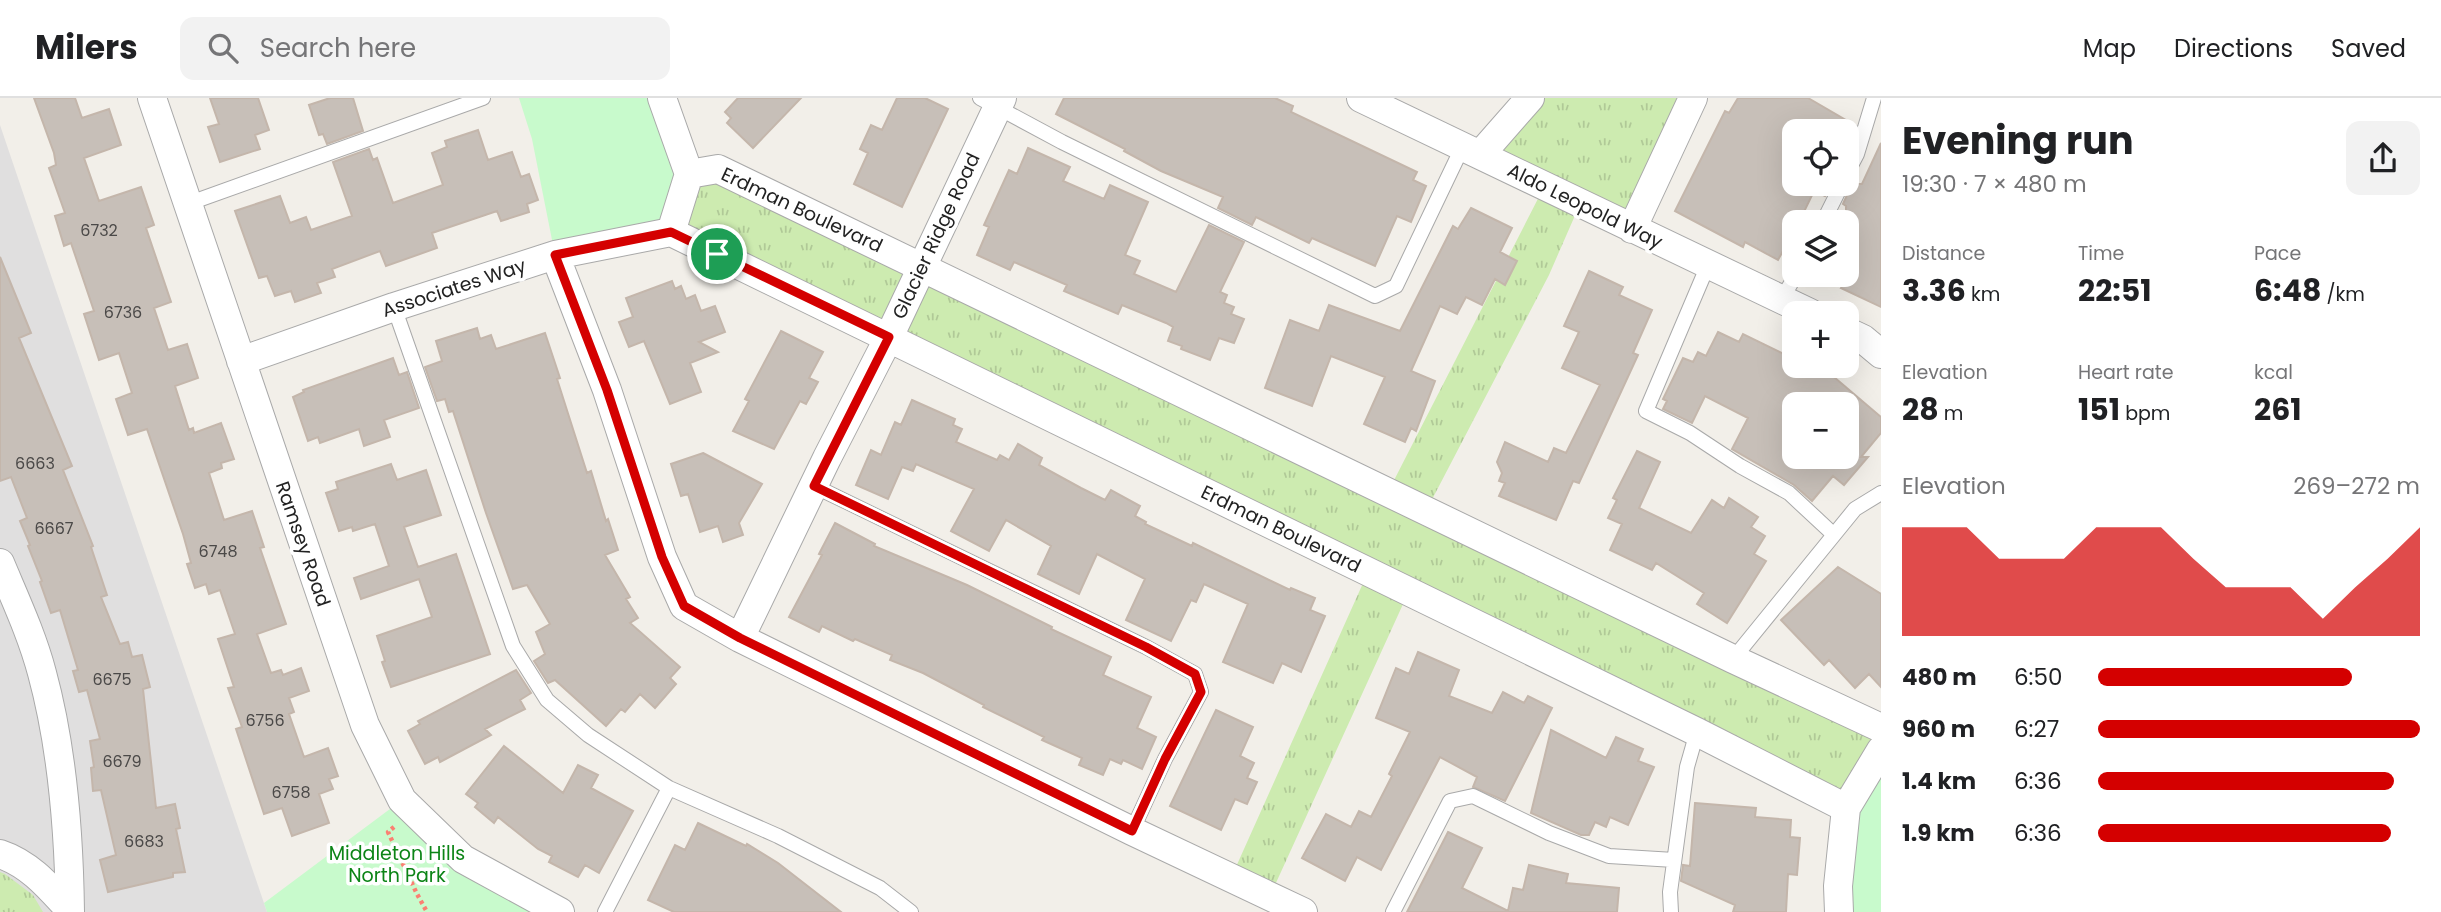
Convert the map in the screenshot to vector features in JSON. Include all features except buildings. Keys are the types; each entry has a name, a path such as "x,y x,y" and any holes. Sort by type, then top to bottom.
{"street":[{"name":"Ramsey Road","path":"152,98 365,725 402,800 463,859 560,912"},
{"path":"662,98 689,174 671,232"},
{"name":"Aldo Leopold Way","path":"1361,98 1781,300"},
{"path":"1471,152 1530,98"},
{"path":"1632,229 1693,98"},
{"name":"Glacier Ridge Road","path":"740,638 889,337 994,101"},
{"name":"Erdman Boulevard","path":"689,174 718,169 1881,729"},
{"name":"Erdman Boulevard","path":"671,232 1697,732 1846,808"},
{"name":"Associates Way","path":"241,361 394,307 555,255 671,232"},
{"path":"555,255 607,390 662,557 684,606 740,638 1303,912"},
{"path":"1859,337 1881,354"},
{"path":"0,563 22,613 42,671 49,704 63,793 70,911"},
{"path":"1839,912 1838,886 1846,808 1881,750"},
{"path":"0,854 15,859 43,880 70,911"}],"lane":[{"path":"187,204 483,98"},
{"path":"1859,147 1874,98"},
{"path":"994,101 1062,142 1375,296 1396,286 1471,152"},
{"path":"1708,265 1646,411 1690,433 1740,466 1789,493 1833,534"},
{"path":"1781,300 1789,287"},
{"path":"394,307 513,646 547,700 587,735 669,788 778,836 880,888 911,912"},
{"path":"814,486 1135,641 1195,674 1201,692 1165,759 1132,831"},
{"path":"1733,659 1855,509 1881,494"},
{"path":"1671,912 1670,892 1687,766 1697,732"},
{"path":"605,912 669,788"},
{"path":"1393,912 1450,801 1473,796 1549,833 1609,856 1674,860"}],"path":[{"path":"388,832 427,912"}],"shaded area":[{"path":"0,125 252,868 267,912 0,912"}],"green space":[{"path":"519,98 662,98 689,174 671,232 555,255 532,139"},
{"path":"1530,98 1693,98 1632,229 1580,204 1549,275 1426,511 1881,728 1846,808 1409,591 1270,896 1231,878 1368,572 671,232 689,174 718,169 1388,492 1544,187 1480,155"},
{"path":"1881,750 1881,912 1839,912 1846,808"},
{"name":"Middleton Hills North Park","path":"402,800 560,912 267,912 264,903"},
{"path":"0,872 33,895 43,912 0,912"}],"route":[{"path":"671,232 717,254 889,337 814,486 1146,647 1195,674 1201,692 1165,759 1132,831 740,638 684,606 662,557 607,390 555,255 671,232"}]}
